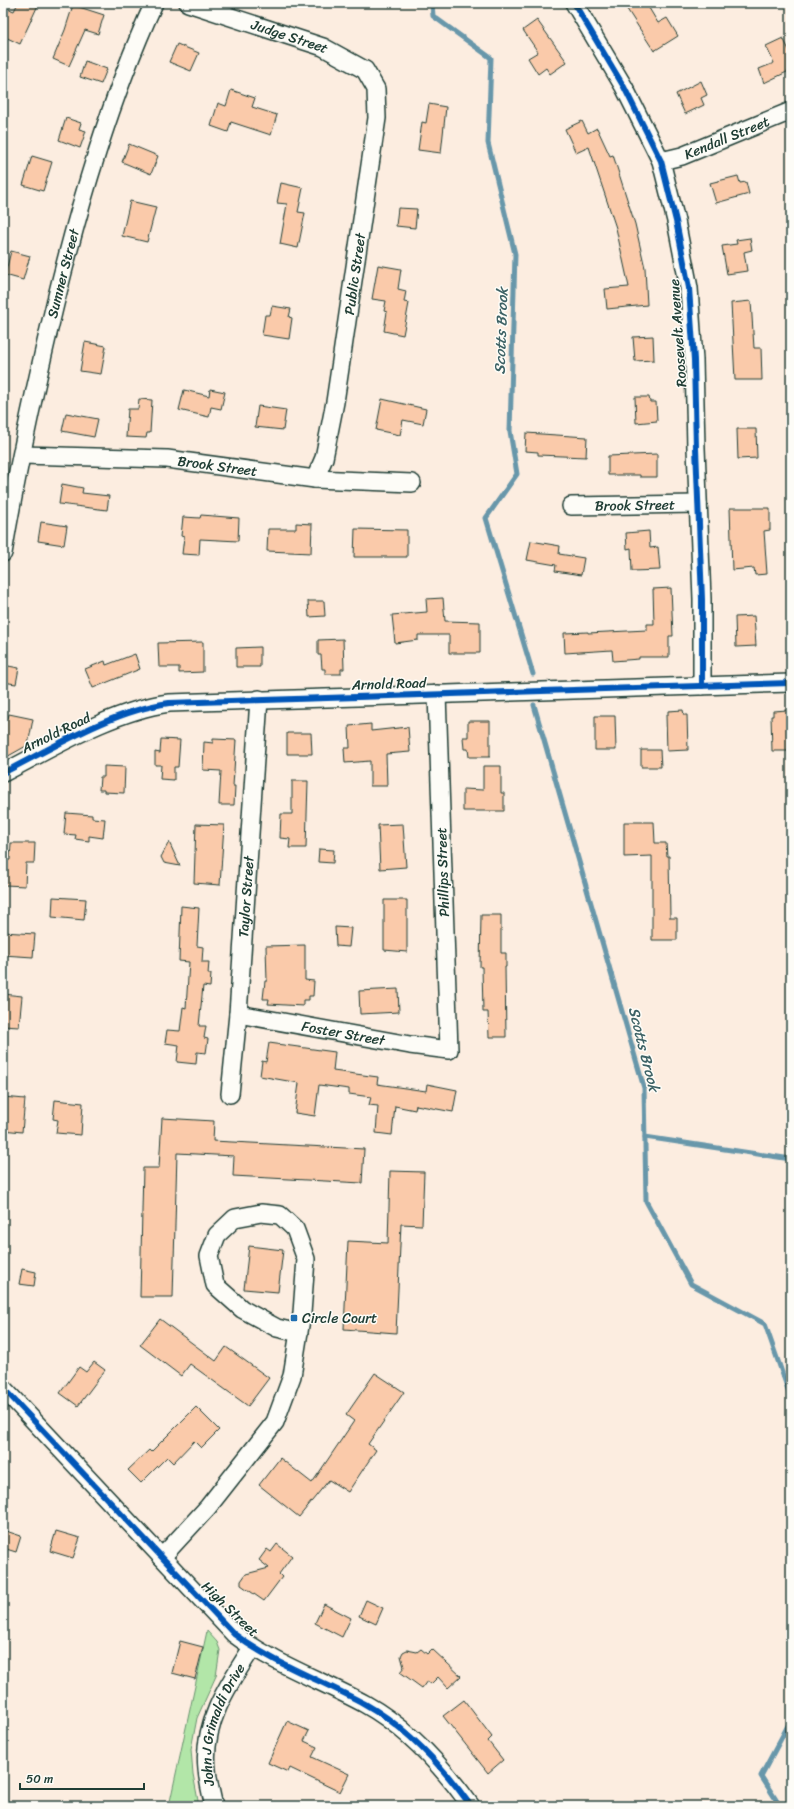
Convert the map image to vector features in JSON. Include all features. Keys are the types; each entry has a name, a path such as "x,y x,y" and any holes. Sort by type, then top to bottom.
{"street":[{"name":"Sumner Street","path":"3,553 40,368 74,229 106,123 154,3"},
{"name":"Judge Street","path":"188,3 323,47 364,70"},
{"name":"Roosevelt Avenue","path":"574,3 624,88 661,161 676,221 689,288 694,360 702,599 702,686"},
{"name":"Public Street","path":"315,479 324,458 336,402 377,118 376,89 364,70"},
{"name":"Kendall Street","path":"661,161 682,156 791,111"},
{"name":"Brook Street","path":"22,455 167,459 315,479 412,483"},
{"name":"Brook Street","path":"571,506 698,504"},
{"name":"Arnold Road","path":"3,773 107,721 137,709 169,703 791,683"},
{"name":"Phillips Street","path":"437,694 448,1050"},
{"name":"Taylor Street","path":"230,1094 238,1014 259,699"},
{"name":"Foster Street","path":"238,1014 410,1045 448,1050"},
{"path":"162,1557 208,1507 274,1422 292,1376 299,1333 302,1313 306,1259 295,1229 280,1215 261,1213 235,1218 217,1235 210,1256 215,1285 242,1309 277,1328 299,1333"},
{"name":"High Street","path":"3,1388 234,1634 252,1648 277,1662 365,1704 386,1718 407,1734 428,1754 471,1806"},
{"name":"John J Grimaldi Drive","path":"214,1806 207,1770 206,1751 209,1732 220,1700 252,1648"}],"green space":[{"path":"207,1631 217,1642 220,1650 216,1676 197,1718 191,1749 193,1774 199,1806 169,1806"}],"building":[{"path":"18,3 39,3 20,44 3,36 3,21 9,9 14,11"},
{"path":"623,3 646,3 658,23 667,18 678,36 654,51"},
{"path":"73,5 104,15 98,34 85,30 69,66 53,59"},
{"path":"537,20 567,62 550,74 546,68 538,74 528,58 538,52 523,30"},
{"path":"783,38 791,54 791,70 764,83 759,69 774,63 766,46"},
{"path":"177,44 199,53 191,71 169,62"},
{"path":"85,61 107,69 101,84 80,77"},
{"path":"701,81 707,95 701,98 704,105 685,114 676,94"},
{"path":"231,90 255,98 252,107 277,115 271,135 231,122 228,132 211,126 218,103 226,106"},
{"path":"429,104 446,107 441,153 418,150 422,122 426,123"},
{"path":"66,118 81,123 79,129 86,131 80,148 59,140"},
{"path":"582,121 588,133 597,128 610,156 613,155 635,224 645,268 647,305 607,309 605,289 629,287 616,228 589,147 576,153 565,129"},
{"path":"129,144 158,156 151,174 122,162"},
{"path":"32,156 52,162 43,191 23,185"},
{"path":"738,176 740,183 746,182 749,194 716,203 710,183"},
{"path":"281,183 303,188 298,212 305,213 298,248 280,244 287,204 277,203"},
{"path":"130,201 156,207 147,242 122,236"},
{"path":"398,208 417,209 415,228 396,226"},
{"path":"750,238 752,250 744,252 747,271 727,274 722,246 737,244 736,240"},
{"path":"11,251 30,256 23,280 5,275"},
{"path":"378,265 401,269 398,289 406,291 404,302 409,303 403,335 384,331 387,312 384,311 386,301 372,299"},
{"path":"751,301 754,348 761,348 762,380 735,380 731,303"},
{"path":"272,306 291,309 289,317 292,318 289,339 262,335 265,315 270,315"},
{"path":"653,336 654,360 635,361 633,337"},
{"path":"85,342 106,346 101,374 80,371"},
{"path":"210,389 225,392 221,409 211,407 209,417 179,410 184,390 209,396"},
{"path":"635,397 649,397 650,402 656,402 657,421 636,423"},
{"path":"139,399 152,400 150,433 147,433 146,438 126,437 128,409 138,409"},
{"path":"382,399 426,409 423,424 403,420 400,435 376,430"},
{"path":"258,406 286,410 283,430 255,427"},
{"path":"66,413 98,419 94,437 62,431"},
{"path":"737,429 756,429 757,458 738,459"},
{"path":"526,433 587,437 586,457 538,455 538,452 525,451"},
{"path":"657,454 657,477 640,477 640,475 608,475 608,456"},
{"path":"62,484 83,488 82,493 109,496 107,510 59,504"},
{"path":"730,508 770,508 770,530 764,531 767,574 755,575 754,568 732,570"},
{"path":"201,515 239,518 238,541 200,539 199,555 182,554 184,537 181,536 183,517 200,518"},
{"path":"41,522 67,526 64,545 38,541"},
{"path":"296,523 312,524 311,553 267,551 268,529 296,529"},
{"path":"355,529 407,530 407,557 354,557"},
{"path":"649,531 650,548 658,547 660,570 632,571 631,548 627,549 626,533"},
{"path":"531,541 560,546 559,554 584,558 581,575 555,571 556,565 527,560"},
{"path":"671,588 673,636 669,636 669,657 639,657 639,659 613,661 612,650 565,653 564,633 647,630 647,624 654,624 653,589"},
{"path":"443,598 445,621 480,622 480,653 449,653 449,635 418,635 418,640 395,643 392,615 427,612 426,599"},
{"path":"308,601 324,601 325,616 309,617"},
{"path":"754,616 756,646 736,647 735,617"},
{"path":"343,639 344,669 341,669 341,674 325,674 325,669 322,669 321,655 318,655 318,640"},
{"path":"203,642 203,672 179,673 179,667 159,667 158,643"},
{"path":"260,647 260,667 236,667 236,648"},
{"path":"135,654 140,669 93,688 85,669 105,661 106,665"},
{"path":"3,665 19,668 16,684 3,682"},
{"path":"683,710 684,715 687,715 688,750 667,751 666,715 668,715 668,711"},
{"path":"788,710 788,715 791,715 791,751 772,751 771,716 773,716 773,711"},
{"path":"9,714 33,719 28,745 3,759 3,717 8,718"},
{"path":"595,716 615,716 616,750 595,750"},
{"path":"468,721 490,721 490,757 469,757 468,749 464,749 463,737 468,737"},
{"path":"371,724 371,731 408,727 410,752 386,754 387,786 370,786 370,761 345,763 344,748 350,748 349,726"},
{"path":"287,733 311,733 312,754 287,754"},
{"path":"161,739 180,740 178,767 174,767 174,780 160,779 161,765 155,765 155,752 160,753"},
{"path":"213,739 236,740 233,786 235,786 234,805 219,805 221,771 203,770 204,742 213,743"},
{"path":"641,750 660,750 661,767 641,767"},
{"path":"104,766 125,767 124,793 104,792 104,790 99,790 100,777 104,777"},
{"path":"483,766 501,766 501,793 504,793 504,811 463,811 463,789 483,790"},
{"path":"292,781 308,781 306,848 289,848 290,839 280,838 281,814 292,814"},
{"path":"66,813 92,815 92,818 105,819 103,838 89,836 89,841 75,839 76,835 64,834"},
{"path":"624,822 654,822 655,843 666,843 667,856 669,856 670,918 677,918 677,940 652,940 652,856 624,857"},
{"path":"196,824 224,825 220,885 194,883"},
{"path":"403,824 406,867 380,869 378,825"},
{"path":"169,842 180,866 164,863 161,857"},
{"path":"11,843 35,843 34,863 26,863 25,886 5,885 6,860 10,860"},
{"path":"319,849 334,850 333,863 318,862"},
{"path":"53,897 86,899 84,920 52,917"},
{"path":"384,900 407,900 407,952 384,950"},
{"path":"181,906 199,908 197,946 203,947 202,962 209,962 208,974 211,974 210,987 203,986 199,1026 206,1026 204,1038 208,1039 206,1053 197,1052 196,1064 177,1062 179,1045 165,1043 167,1030 180,1031 183,1007 186,1008 189,962 179,961"},
{"path":"481,915 501,915 501,953 506,953 506,1037 489,1037 488,1012 483,1012 482,967 480,967"},
{"path":"335,927 351,928 349,947 336,946"},
{"path":"3,932 35,934 33,957 3,955"},
{"path":"305,945 305,980 314,981 313,996 309,996 309,1000 303,1000 303,1006 268,1004 269,999 263,999 265,981 267,981 266,946"},
{"path":"398,989 399,1012 360,1014 359,991"},
{"path":"3,994 22,996 19,1027 3,1026"},
{"path":"269,1043 335,1052 333,1071 378,1077 377,1084 426,1091 427,1084 457,1090 453,1112 416,1105 415,1110 395,1106 392,1135 376,1133 378,1106 369,1105 371,1097 349,1094 349,1089 319,1085 315,1116 295,1113 299,1083 260,1076 262,1061 266,1062"},
{"path":"3,1097 25,1099 22,1132 3,1130"},
{"path":"55,1100 83,1103 81,1135 56,1133 58,1120 53,1119"},
{"path":"162,1118 214,1121 213,1141 364,1149 362,1183 233,1176 234,1156 177,1153 173,1297 140,1297 143,1168 159,1168"},
{"path":"390,1171 424,1172 422,1225 401,1224 396,1333 344,1329 348,1241 388,1243"},
{"path":"249,1246 283,1250 278,1292 244,1289"},
{"path":"22,1269 36,1272 34,1286 19,1284"},
{"path":"160,1319 216,1361 226,1347 269,1378 248,1406 190,1364 181,1376 140,1345"},
{"path":"94,1362 105,1370 78,1406 60,1393 79,1367 86,1372"},
{"path":"375,1373 404,1392 368,1444 376,1450 348,1492 329,1480 299,1517 259,1485 280,1458 312,1483 354,1421 346,1415"},
{"path":"196,1407 219,1430 201,1448 194,1441 173,1463 167,1457 141,1483 128,1470 149,1450 151,1452"},
{"path":"6,1531 21,1536 16,1552 3,1548"},
{"path":"56,1531 80,1538 73,1558 50,1551"},
{"path":"277,1544 292,1556 279,1574 282,1577 264,1601 241,1585 241,1581 246,1574 269,1568 259,1560 267,1549 271,1552"},
{"path":"366,1600 383,1608 376,1624 359,1616"},
{"path":"324,1604 351,1618 342,1637 315,1623"},
{"path":"180,1641 203,1647 195,1679 172,1673"},
{"path":"421,1649 427,1654 432,1649 461,1676 448,1688 438,1677 431,1684 427,1681 422,1688 400,1672 404,1667 401,1656 403,1652 407,1650 417,1652"},
{"path":"464,1700 492,1737 488,1741 503,1760 488,1773 443,1716"},
{"path":"287,1721 309,1731 304,1741 317,1747 312,1757 349,1774 340,1792 290,1768 288,1772 268,1763"}],"waterway":[{"name":"Scotts Brook","path":"432,3 433,16 491,58 488,143 515,254 510,431 517,474 486,518 533,674"},
{"name":"Scotts Brook","path":"534,705 644,1088 646,1201 691,1284 765,1324 791,1398"},
{"path":"645,1137 791,1159"},
{"name":"Scotts Brook","path":"780,1806 761,1776 791,1720"}],"cycle path":[{"path":"574,3 624,87 661,161 676,221 689,288 694,360 702,599 702,686"},
{"path":"3,773 84,731 105,722 148,707 169,703 791,683"},
{"path":"3,1388 234,1634 249,1645 281,1663 348,1695 381,1714 424,1749 449,1777 471,1806"}],"place":[{"name":"Circle Court","path":"294,1318"}]}
